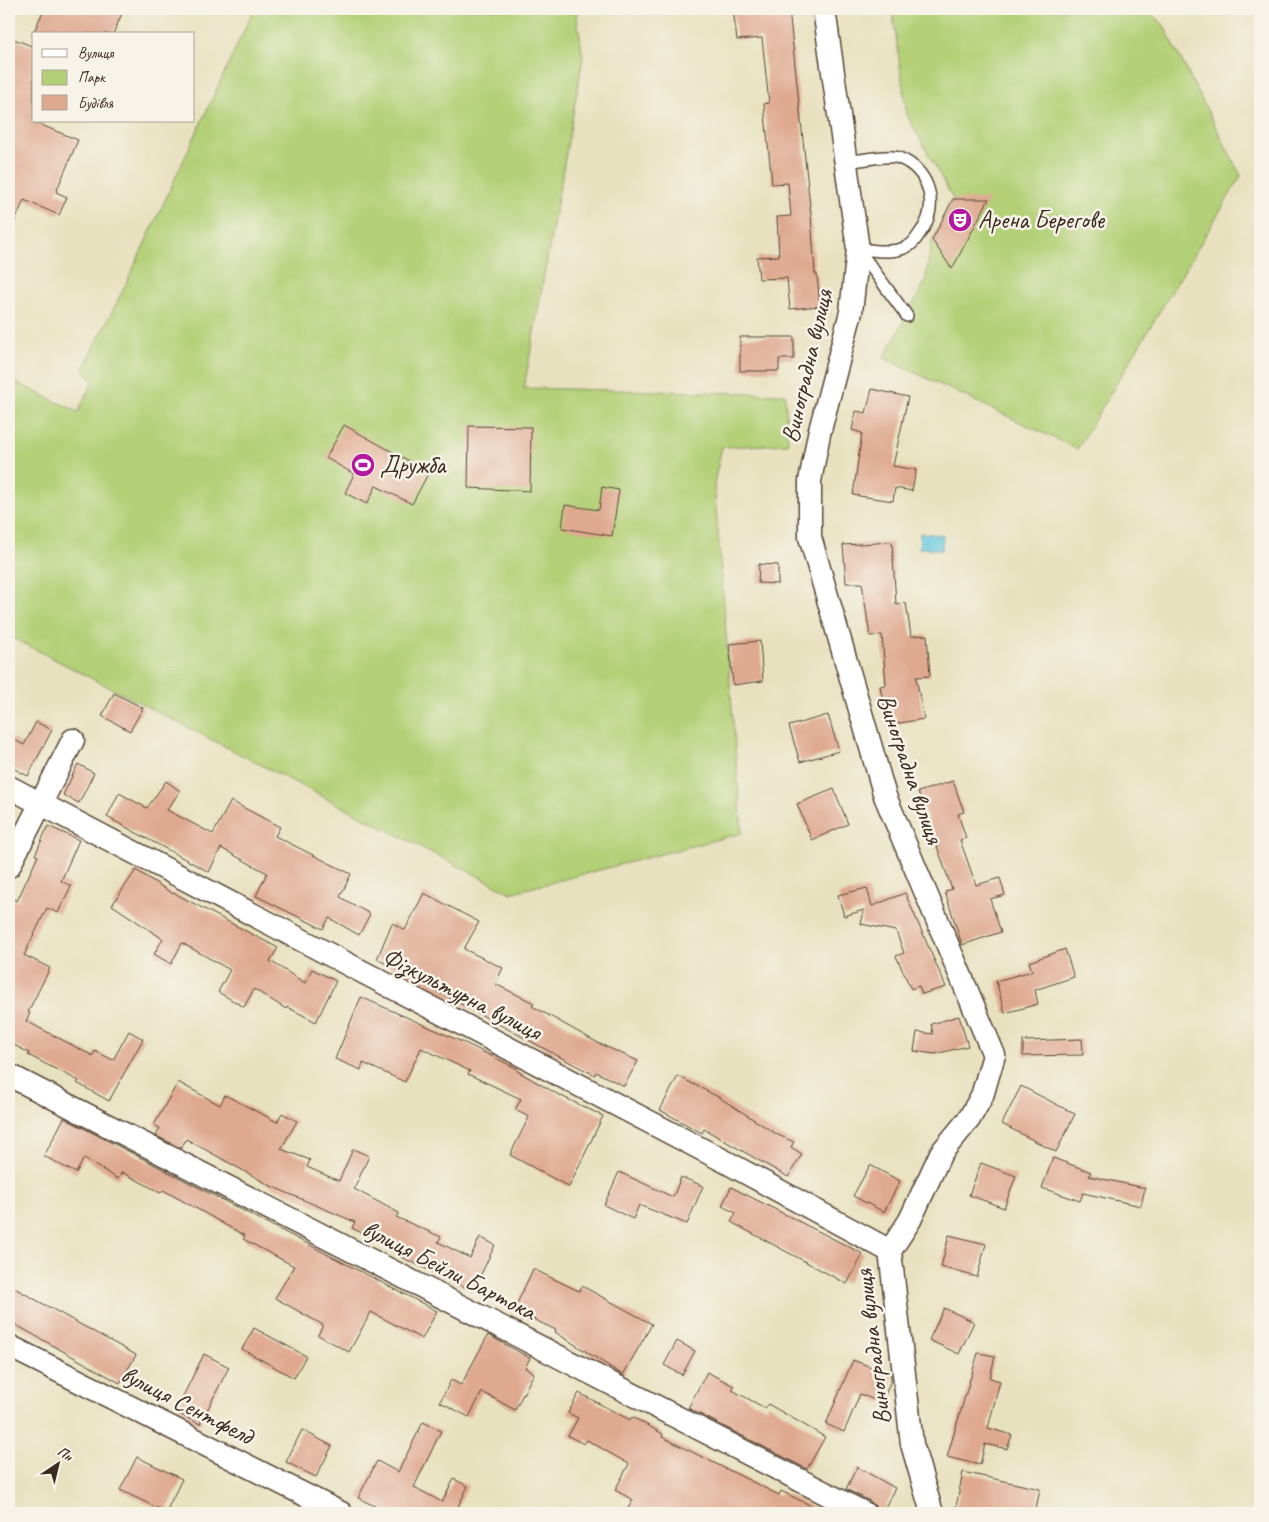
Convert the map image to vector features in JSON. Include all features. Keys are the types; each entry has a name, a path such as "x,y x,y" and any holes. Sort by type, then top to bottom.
{"street":[{"name":"Виноградна вулиця","path":"824,9 858,249 851,312 819,434 810,481 810,537 885,796 994,1055 982,1096 968,1119 941,1153 910,1220 890,1251 912,1444 932,1513"},
{"path":"9,866 72,740"},
{"name":"Фізкультурна вулиця","path":"9,788 728,1163 890,1251"},
{"name":"вулиця Бейли Бартока","path":"9,1076 864,1513"},
{"name":"вулиця Сентфелд","path":"9,1346 341,1513"}],"lane":[{"path":"846,162 897,157 919,171 929,186 932,211 911,245 894,251 858,249"},
{"path":"858,249 907,316"}],"green space":[{"name":"Дружба","path":"254,9 576,9 583,58 524,388 785,394 788,444 722,447 714,483 742,833 511,893 9,636 9,379 78,412 93,381 83,369 124,288"},
{"path":"892,9 1145,9 1163,24 1241,176 1077,449 884,358 925,282 932,240 953,199 907,115"}],"water":[{"path":"920,533 943,535 942,550 919,548"}],"building":[{"path":"44,9 124,9 114,32 34,32"},
{"path":"733,9 789,9 811,215 815,274 817,274 820,306 790,309 787,278 759,279 757,257 779,256 777,217 791,216 788,183 772,184 764,104 769,103 762,38 737,40"},
{"path":"9,37 32,46 32,122 78,140 56,192 67,197 59,215 24,200 9,235"},
{"name":"Арена Берегове","path":"953,199 989,199 952,269 932,240"},
{"path":"740,337 794,337 794,359 779,359 779,371 740,371"},
{"path":"872,389 908,397 893,466 916,470 912,491 895,488 893,501 853,495 862,433 852,430 856,411 866,413"},
{"path":"344,425 429,472 412,504 376,486 367,504 345,493 354,474 326,458"},
{"path":"469,426 531,427 530,491 468,488"},
{"path":"602,487 619,490 612,536 562,528 565,505 599,510"},
{"path":"892,542 896,604 906,603 911,636 927,635 930,676 916,677 924,719 888,725 880,686 886,685 882,635 870,636 862,583 846,583 843,545"},
{"path":"759,564 778,565 778,584 758,583"},
{"path":"760,641 763,681 733,685 729,644"},
{"path":"114,693 143,708 130,731 102,716"},
{"path":"828,715 839,751 800,762 789,726"},
{"path":"36,722 52,730 28,776 9,766 9,737 24,745"},
{"path":"78,764 94,773 79,803 63,795"},
{"path":"166,781 180,791 167,810 213,834 231,801 280,827 275,836 351,874 340,897 370,914 359,935 329,918 323,929 256,896 267,873 221,848 209,872 107,817 119,793 147,808"},
{"path":"953,781 964,812 958,814 966,838 960,840 976,885 1000,878 1005,895 990,899 1001,932 962,945 945,892 952,889 918,792"},
{"path":"834,789 848,824 812,840 797,804"},
{"path":"48,826 79,840 61,881 71,886 58,913 47,908 24,955 50,968 28,1012 30,1013 26,1021 93,1056 95,1051 113,1060 129,1031 143,1039 109,1101 77,1083 79,1081 28,1055 29,1053 14,1045 9,1057 9,908 13,899 17,901 38,856 35,855"},
{"path":"136,870 173,894 278,948 270,961 305,983 312,969 336,981 316,1022 287,1007 286,1009 254,989 244,1007 218,992 230,970 182,943 171,964 154,954 163,939 112,905"},
{"path":"867,888 872,906 905,893 946,987 922,994 919,986 911,989 896,956 904,953 896,931 861,924 864,910 844,916 838,895"},
{"path":"424,893 479,922 464,949 503,968 495,984 534,1003 532,1006 598,1043 638,1061 624,1086 596,1072 595,1075 575,1065 377,959 392,923 405,930"},
{"path":"1065,949 1074,977 1035,990 1038,1004 1005,1013 996,981 1032,971 1029,962"},
{"path":"361,997 518,1069 517,1071 559,1095 603,1116 569,1187 510,1155 529,1117 515,1110 521,1099 468,1074 470,1071 421,1048 405,1082 363,1063 361,1070 335,1059"},
{"path":"959,1016 968,1046 935,1054 914,1051 917,1032 933,1034 931,1024"},
{"path":"1082,1039 1083,1055 1023,1056 1023,1041"},
{"path":"678,1076 720,1098 778,1135 794,1142 791,1147 802,1154 788,1177 704,1129 702,1133 660,1110"},
{"path":"178,1082 220,1105 225,1095 277,1122 282,1113 297,1121 281,1149 310,1160 307,1167 339,1181 353,1149 369,1156 354,1189 399,1213 396,1217 441,1237 438,1242 470,1258 480,1237 495,1245 473,1291 397,1255 398,1252 352,1228 355,1222 271,1186 186,1139 181,1148 156,1136 160,1128 154,1125"},
{"path":"1021,1086 1075,1114 1056,1152 1002,1124"},
{"path":"64,1118 437,1311 422,1339 371,1312 349,1352 318,1335 323,1325 275,1298 294,1266 243,1239 245,1236 163,1190 161,1193 122,1172 118,1179 84,1158 76,1173 44,1156"},
{"path":"1053,1158 1091,1172 1089,1176 1145,1188 1141,1206 1083,1193 1080,1201 1042,1188"},
{"path":"981,1163 1016,1176 1004,1208 969,1195"},
{"path":"870,1165 900,1181 884,1212 853,1196"},
{"path":"619,1172 673,1197 681,1177 703,1186 687,1224 639,1205 633,1219 604,1205"},
{"path":"731,1187 863,1254 847,1284 731,1222 736,1213 722,1206"},
{"path":"949,1235 986,1244 977,1277 941,1267"},
{"path":"533,1269 579,1291 582,1286 652,1324 623,1375 555,1332 556,1330 514,1310"},
{"path":"9,1285 136,1355 120,1383 9,1321"},
{"path":"944,1308 974,1322 959,1354 929,1340"},
{"path":"254,1328 306,1356 294,1378 242,1349"},
{"path":"488,1335 530,1358 525,1368 534,1373 515,1410 482,1392 469,1417 440,1402 451,1380 461,1385"},
{"path":"677,1341 695,1351 682,1375 664,1365"},
{"path":"978,1353 995,1356 990,1378 1000,1381 988,1428 1012,1435 1007,1449 985,1444 980,1465 947,1457"},
{"path":"204,1354 229,1367 200,1424 175,1412"},
{"path":"853,1360 891,1375 891,1380 882,1403 860,1394 844,1432 826,1424"},
{"path":"707,1372 734,1386 732,1390 765,1408 768,1404 825,1437 807,1469 688,1408"},
{"path":"579,1393 630,1420 632,1417 663,1434 662,1437 779,1495 781,1491 826,1513 625,1513 633,1500 615,1490 629,1464 587,1440 584,1444 568,1436 578,1418 568,1413"},
{"path":"423,1422 441,1431 414,1487 442,1502 454,1479 468,1486 457,1509 465,1513 389,1513 358,1498 377,1461 398,1472"},
{"path":"302,1430 332,1446 316,1477 286,1462"},
{"path":"137,1457 182,1479 166,1512 120,1490"},
{"path":"857,1467 895,1488 882,1513 877,1513 875,1506 870,1501 846,1489"},
{"path":"963,1472 1040,1489 1035,1513 982,1513 956,1507"}],"place":[{"name":"Арена Берегове","path":"960,220"},
{"name":"Дружба","path":"363,465"}]}
